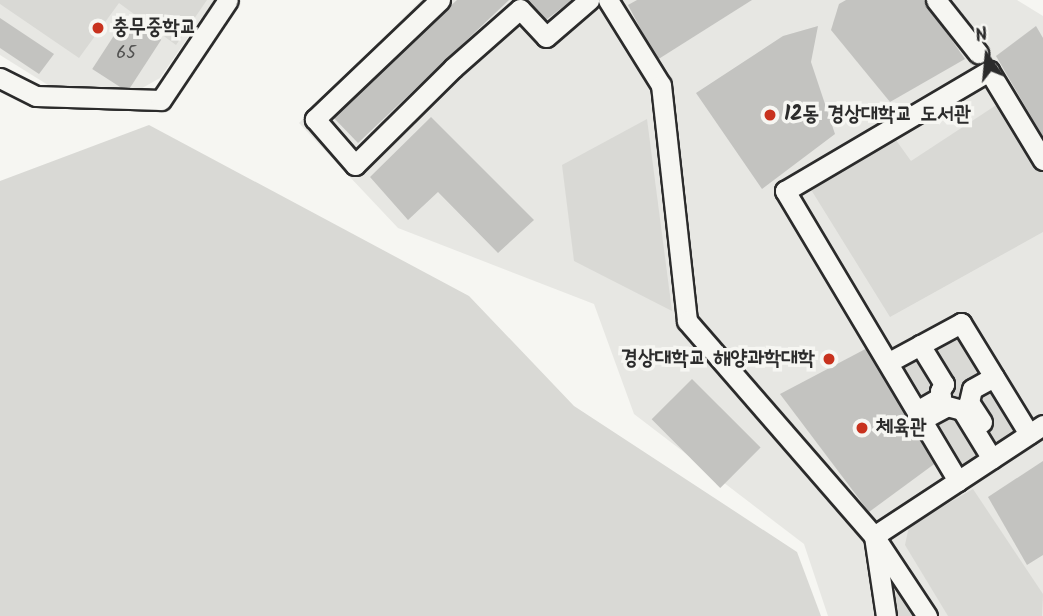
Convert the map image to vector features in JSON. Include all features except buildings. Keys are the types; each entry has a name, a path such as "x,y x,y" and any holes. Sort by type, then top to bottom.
{"street":[{"path":"0,78 36,96 161,100 228,0"},
{"path":"440,0 315,118 355,165 453,68 520,9 545,37 589,0"},
{"path":"608,0 661,85 687,321 874,536 928,616"},
{"path":"936,0 978,53"},
{"path":"958,481 785,191 989,71 1043,160"},
{"path":"874,536 1036,430 991,372 961,323 888,362"},
{"path":"923,343 952,380 964,382 991,372"},
{"path":"920,415 941,397 940,391 944,384 923,343"},
{"path":"991,372 972,388 970,402 997,455"},
{"path":"920,415 947,406 962,410 997,455"},
{"path":"874,536 886,616"}],"shaded area":[{"name":"충무중학교","path":"0,0 214,0 160,78 137,91 56,90 0,55"},
{"path":"0,0 207,0 176,45 119,3 79,58 0,4"},
{"name":"경상대학교 해양과학대학","path":"421,0 1017,0 1043,16 1043,616 828,616 804,544 634,414 594,304 398,228 299,123"},
{"path":"1007,98 1043,170 1043,232 890,317 810,188 893,136 911,161"},
{"path":"647,119 672,311 574,261 562,165"},
{"path":"149,125 469,296 574,406 797,552 821,616 0,616 0,181"},
{"path":"958,334 1021,431 963,469 900,372"},
{"path":"973,489 1043,594 1042,616 948,616 905,545 909,526"},
{"path":"899,593 908,598 920,616 893,616 890,594"}],"place":[{"name":"충무중학교","path":"98,28"},
{"name":"12동 경상대학교 도서관","path":"770,115"},
{"name":"경상대학교 해양과학대학","path":"829,359"},
{"name":"체육관","path":"862,428"}]}
